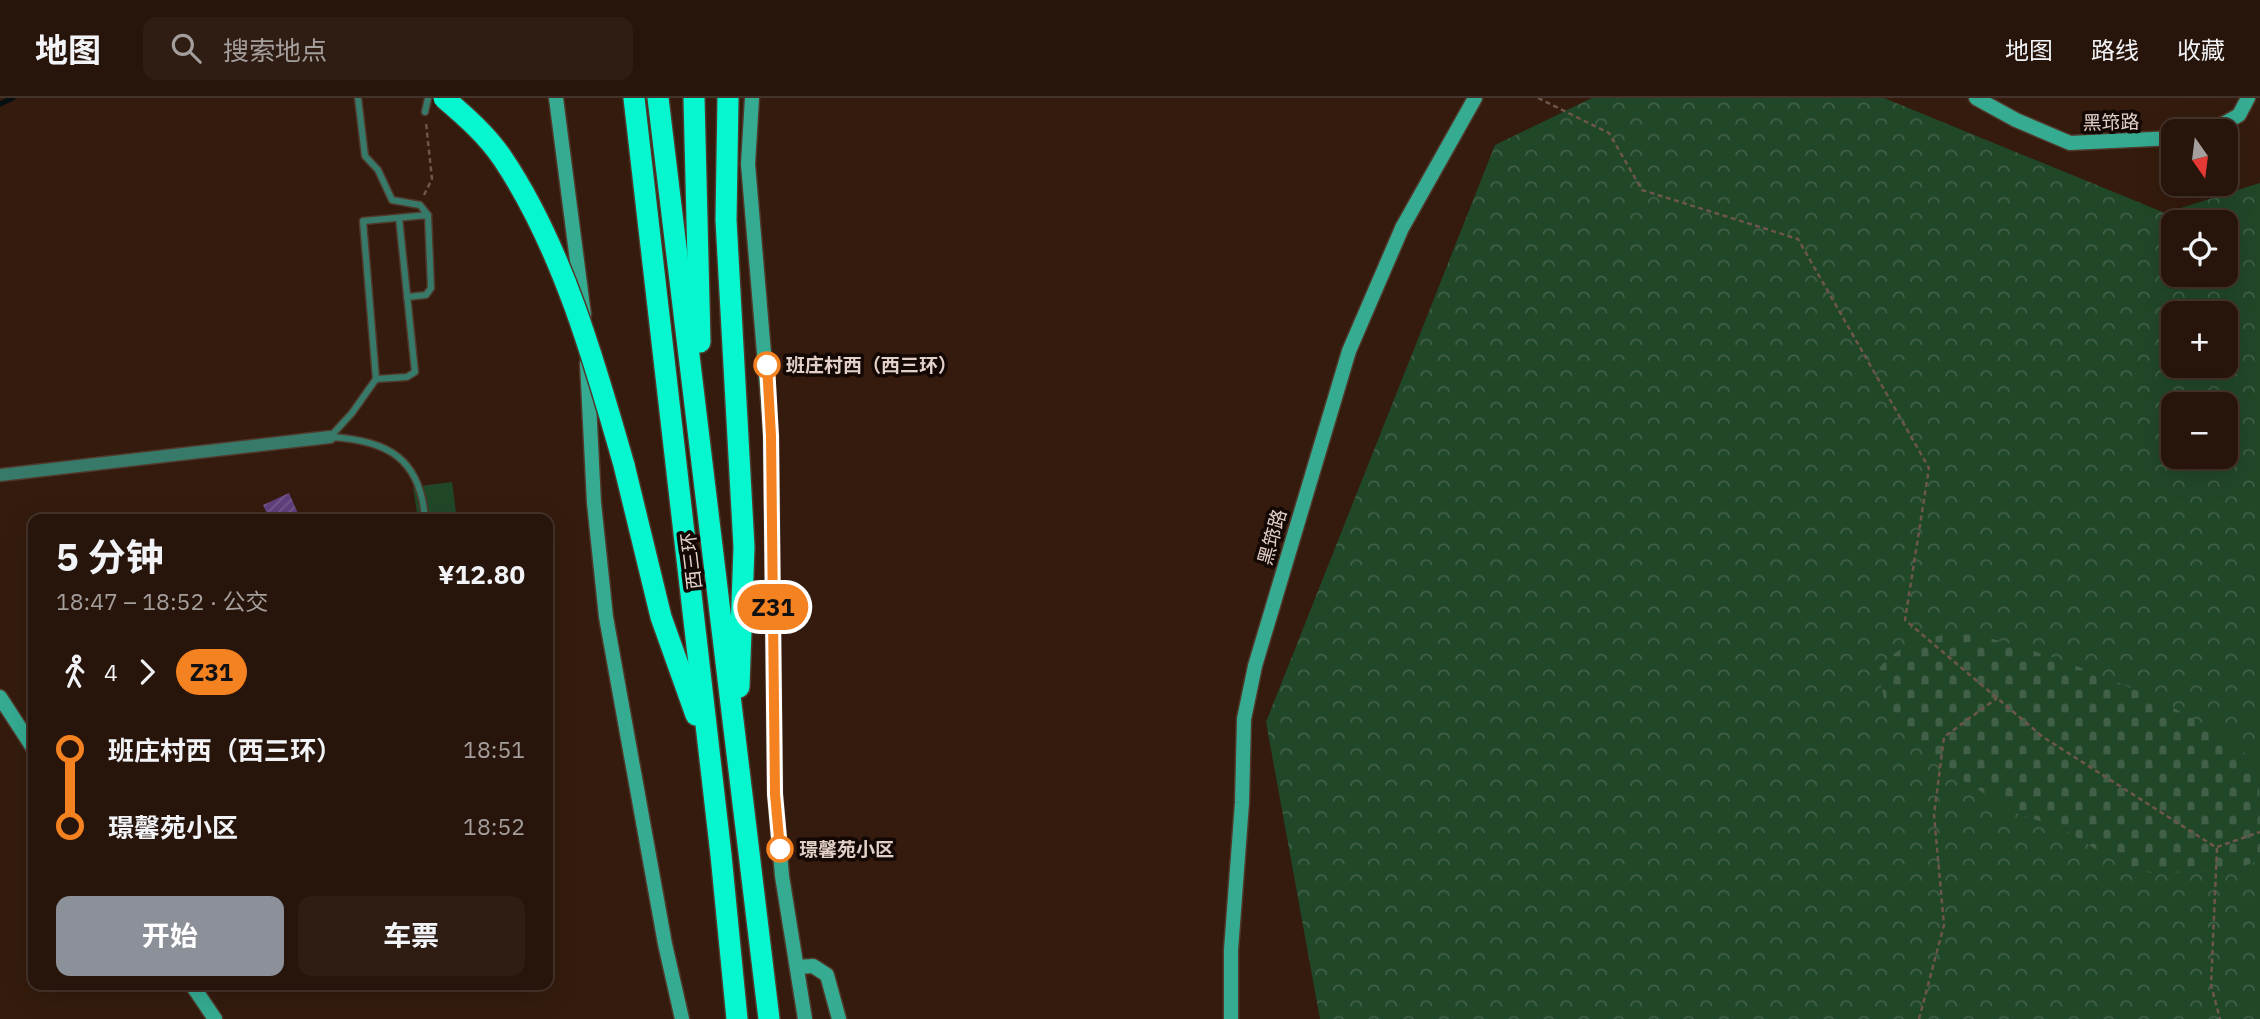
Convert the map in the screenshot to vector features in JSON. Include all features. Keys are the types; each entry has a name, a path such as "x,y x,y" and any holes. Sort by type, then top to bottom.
{"highway":[{"path":"444,98 475,124 502,157 527,198 567,293 604,396 624,465 661,617 709,753"},
{"name":"西三环","path":"634,98 737,1019"},
{"name":"西三环","path":"658,98 769,1019"},
{"path":"694,98 701,449"},
{"path":"728,98 728,272 744,547 737,751"}],"main road":[{"path":"556,98 583,303 594,503 604,603 665,944 682,1019"},
{"path":"752,98 748,164 771,436 775,794 782,876 805,1019"},
{"name":"黑筇路","path":"1231,1019 1231,950 1242,803 1244,719 1255,666 1349,351 1402,228 1475,98"},
{"name":"黑筇路","path":"1976,98 2016,120 2070,143 2161,139"},
{"path":"2232,119 2239,115 2248,98"},
{"path":"0,697 28,740"},
{"path":"798,967 813,966 827,975 839,1019"},
{"path":"195,990 215,1019"}],"street":[{"path":"0,475 330,437"}],"lane":[{"path":"358,98 365,156 378,170 392,200 419,205 428,215 431,288 426,295 407,297"},
{"path":"425,112 428,98"},
{"path":"330,437 376,379 363,221 428,215"},
{"path":"376,379 407,377 415,372 399,218"},
{"path":"330,437 363,439 392,450 414,474 423,495 425,514"}],"path":[{"path":"1538,98 1609,133 1642,190 1798,239 1929,468 1905,620 2043,737 2217,848"},
{"path":"419,205 432,179 425,112"},
{"path":"1919,1019 1944,925 1934,815 1944,737 1997,698"},
{"path":"2217,848 2260,832"},
{"path":"2217,848 2211,985 2220,1019"}],"green space":[{"path":"1592,98 1884,98 2161,211 2161,287 2238,287 2238,210 2174,210 2219,196 2238,196 2238,190 2260,183 2260,1019 1320,1019 1266,722 1495,145"},
{"path":"452,482 456,514 417,514 413,487"},
{"path":"1942,635 1974,635 2002,641 2082,668 2170,706 2238,747 2257,767 2260,853 2256,862 2227,871 2153,873 2125,868 2062,828 2018,814 1936,764 1915,743 1884,699 1878,670 1891,656 1906,646"}],"building":[{"path":"289,493 298,514 267,514 263,505"}],"waterway":[{"path":"0,104 13,98"}],"bus line":[{"name":"Z31","path":"767,365 771,436 775,794 780,849"}],"place":[{"name":"班庄村西（西三环）","path":"767,365"},
{"name":"璟馨苑小区","path":"780,849"}]}
